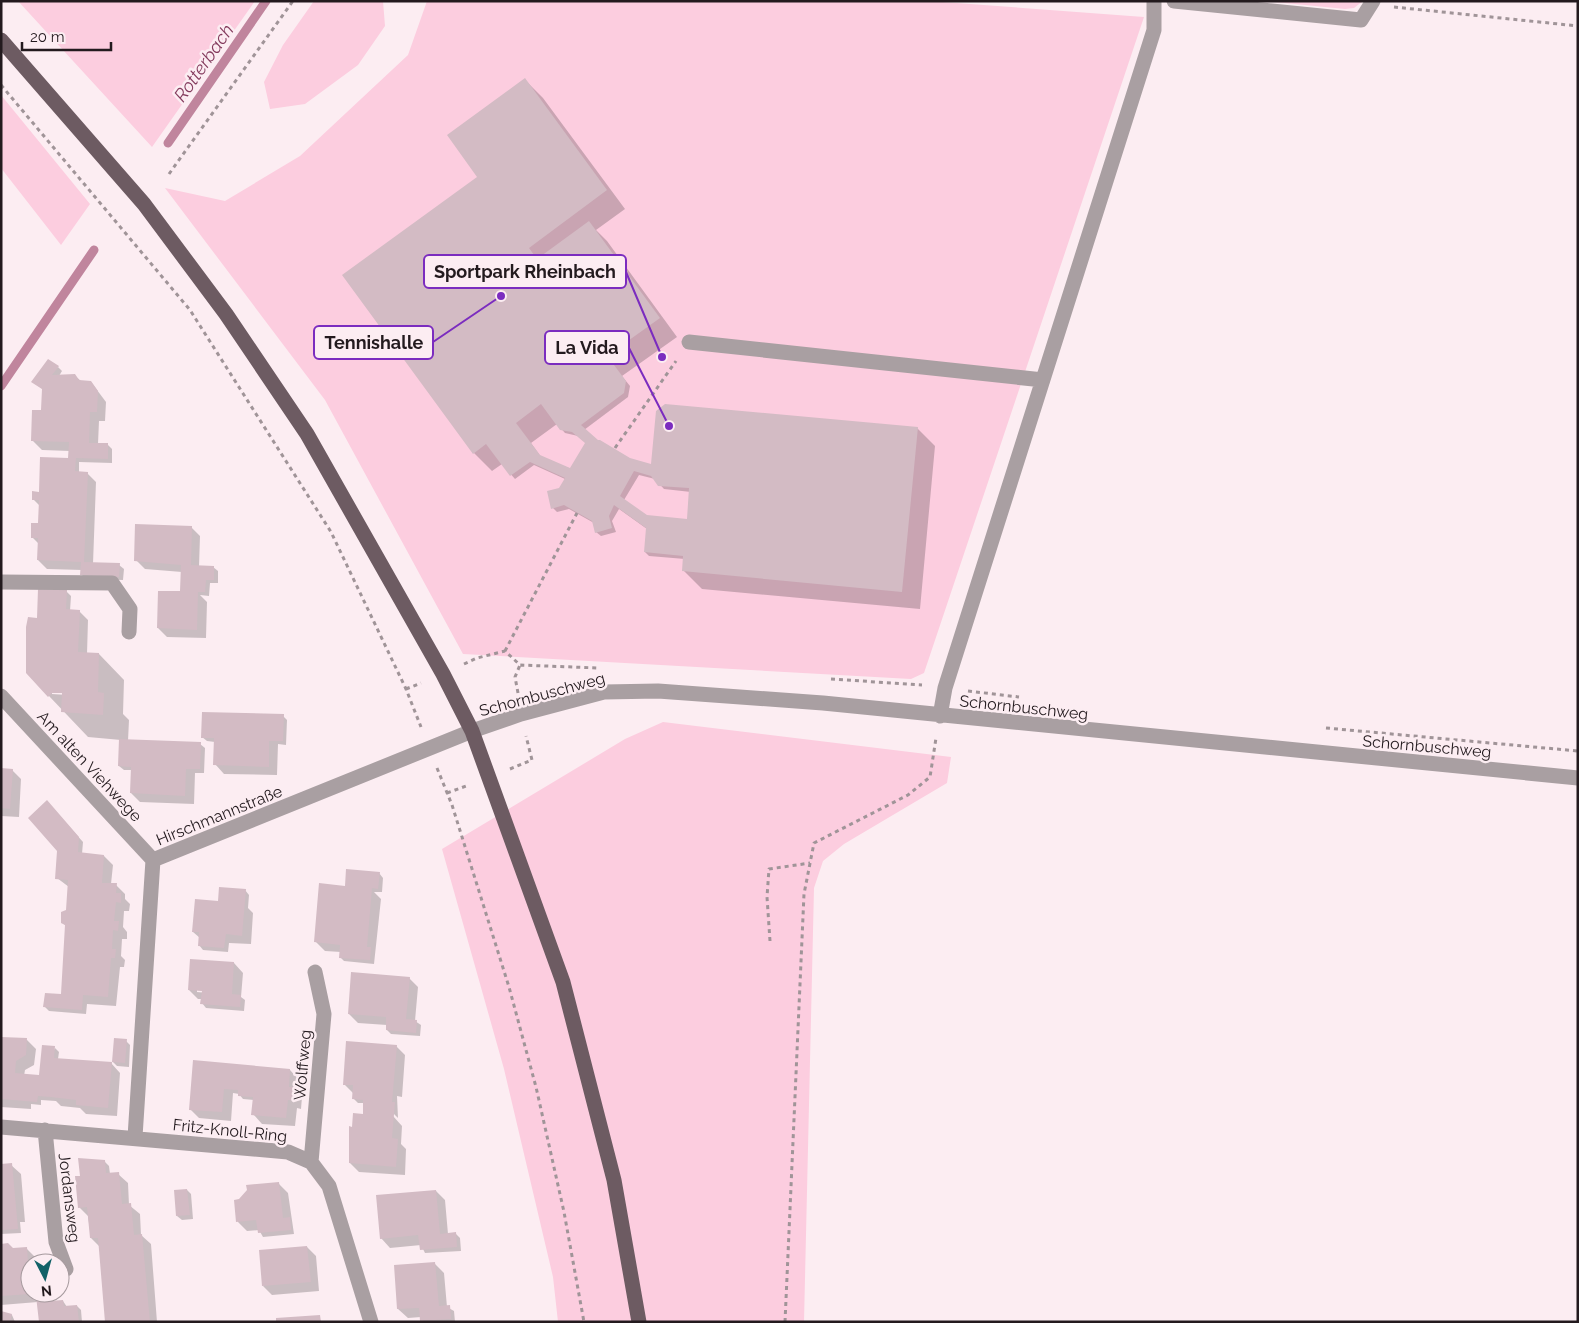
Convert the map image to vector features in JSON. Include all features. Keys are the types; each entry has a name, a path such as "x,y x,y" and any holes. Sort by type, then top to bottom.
{"main road":[{"path":"1,40 144,204 226,314 306,434 443,674 472,731 563,982 614,1180 639,1322"}],"street":[{"path":"940,716 945,688 1154,30 1154,1"},
{"path":"1174,1 1361,20 1372,3"},
{"path":"690,342 1043,380"},
{"path":"1,582 112,584 130,609 129,632"},
{"name":"Schornbuschweg","path":"472,731 521,714 604,692 658,691 823,703 1578,778"},
{"name":"Am alten Viehwege","path":"1,696 153,860"},
{"name":"Hirschmannstraße","path":"136,1138 153,860 472,731"},
{"name":"Wolffweg","path":"312,1162 324,1014 315,972"},
{"name":"Fritz-Knoll-Ring","path":"1,1127 288,1152 312,1162"},
{"name":"Jordansweg","path":"45,1130 56,1242 60,1253"},
{"path":"312,1162 328,1186 371,1322"}],"path":[{"path":"169,174 293,1"},
{"path":"1372,3 1578,26"},
{"path":"1,85 190,310 331,532 406,689 458,823 536,1086 562,1202 584,1322"},
{"path":"615,448 690,342"},
{"path":"505,651 577,513"},
{"path":"785,1322 804,894 814,843 908,795 930,777 940,716"},
{"path":"770,941 767,897 769,869 810,863"}],"shaded area":[{"path":"18,1 255,1 152,147"},
{"path":"314,1 383,1 385,26 358,65 305,104 270,109 264,82 283,45"},
{"path":"427,1 929,1 1144,17 924,673 911,679 463,654 325,400 165,188 225,201 300,156 408,55"},
{"path":"1266,1 1363,1 1354,8 1345,9"},
{"path":"1,95 90,204 61,245 1,168"},
{"path":"663,722 951,757 947,783 844,844 823,861 814,888 804,1322 558,1322 553,1277 504,1069 442,849 625,739"}],"building":[{"path":"525,78 607,190 529,248 537,259 589,221 660,318 625,343 631,352 614,365 626,381 624,393 581,425 598,440 630,458 651,464 656,411 665,404 918,427 902,592 682,571 683,556 644,552 646,528 614,505 609,516 612,528 595,533 592,521 564,505 551,509 547,491 559,488 565,478 530,462 510,476 486,444 473,454 342,275 477,177 447,135","holes":["541,404 560,430 572,432 585,443 570,468 540,455 516,423","634,471 651,476 658,486 689,488 687,519 647,515 620,496"]},
{"path":"48,359 59,366 52,375 75,374 79,380 91,381 98,391 97,412 90,412 89,443 108,443 108,459 76,458 75,471 88,472 84,562 120,563 119,577 80,575 81,562 37,560 38,538 31,538 31,523 38,523 39,500 32,500 32,491 39,492 40,457 68,458 69,442 31,441 32,410 41,410 42,389 31,382"},
{"path":"135,524 192,526 191,565 214,566 214,580 206,580 205,592 198,592 197,630 157,628 158,591 180,591 181,565 134,561"},
{"path":"38,589 67,590 66,609 80,610 78,652 99,653 98,692 104,693 103,715 61,712 62,693 52,693 48,697 26,673 26,627 28,617 37,618"},
{"path":"202,712 284,714 283,741 269,741 269,767 213,765 214,738 201,738"},
{"path":"119,739 201,742 200,769 186,769 185,796 130,793 131,767 118,766"},
{"path":"1,768 13,769 10,809 1,808"},
{"path":"47,800 79,837 78,852 104,855 102,883 117,883 116,893 121,893 121,903 116,902 114,921 119,921 118,931 113,930 112,949 116,949 115,958 111,958 108,997 83,995 82,1010 43,1007 45,993 61,994 65,925 61,923 61,912 66,910 68,880 55,879 57,851 28,818"},
{"path":"346,869 380,872 378,889 372,888 367,947 371,947 370,960 339,958 340,945 314,942 319,883 345,886"},
{"path":"219,887 246,889 242,936 226,934 224,948 198,946 199,932 192,932 195,899 218,901"},
{"path":"190,959 234,962 232,994 241,995 240,1007 200,1004 202,991 188,990"},
{"path":"351,972 410,977 406,1019 417,1020 416,1033 386,1030 386,1017 348,1014"},
{"path":"1,1037 27,1038 26,1055 16,1061 15,1073 39,1075 42,1045 55,1046 54,1058 112,1062 108,1108 76,1105 76,1100 51,1097 38,1096 37,1102 1,1099"},
{"path":"114,1038 127,1039 125,1063 112,1062"},
{"path":"346,1041 397,1045 392,1102 395,1102 392,1138 398,1139 396,1167 349,1163 349,1126 352,1127 353,1113 363,1114 363,1100 352,1099 353,1085 343,1085"},
{"path":"193,1060 290,1069 289,1087 294,1087 293,1100 288,1100 286,1118 251,1115 253,1097 238,1096 238,1090 224,1089 222,1112 189,1110"},
{"path":"78,1158 105,1160 106,1173 119,1172 122,1204 131,1203 134,1235 142,1234 150,1322 105,1322 98,1238 90,1238 87,1207 78,1208 75,1176 80,1176"},
{"path":"12,1163 18,1229 1,1230 1,1164"},
{"path":"279,1182 283,1218 290,1217 291,1230 258,1233 256,1220 236,1222 234,1200 239,1199 247,1190 246,1185"},
{"path":"187,1189 190,1215 176,1216 174,1190"},
{"path":"436,1190 440,1234 456,1232 457,1247 420,1250 418,1235 380,1239 376,1195"},
{"path":"8,1243 13,1248 27,1247 27,1253 20,1253 20,1295 1,1296 1,1244"},
{"path":"307,1246 311,1282 262,1286 259,1250"},
{"path":"435,1262 439,1306 450,1305 451,1319 420,1321 419,1308 397,1309 394,1265"},
{"path":"37,1303 64,1303 64,1306 77,1305 79,1322 39,1322"},
{"path":"1,1311 12,1314 10,1322 1,1322"},
{"path":"320,1315 321,1322 276,1322 276,1318"}],"waterway":[{"name":"Rotterbach","path":"168,143 266,1"},
{"name":"Rotterbach","path":"1,386 94,250"}],"place":[{"name":"Tennishalle","path":"501,296"},
{"name":"Sportpark Rheinbach","path":"662,357"},
{"name":"La Vida","path":"669,426"}]}
